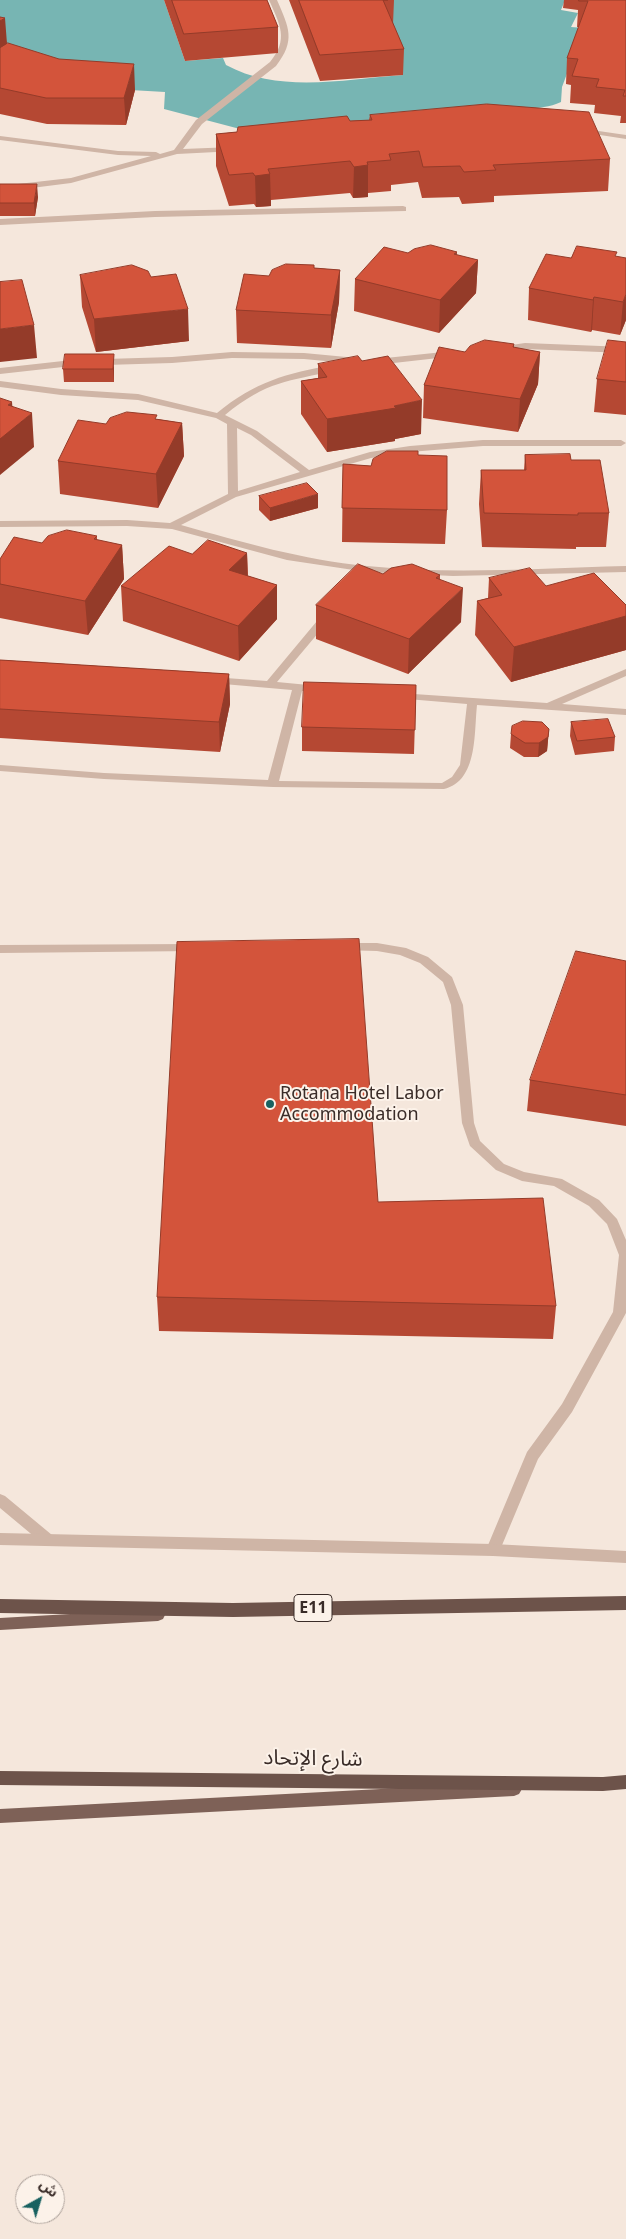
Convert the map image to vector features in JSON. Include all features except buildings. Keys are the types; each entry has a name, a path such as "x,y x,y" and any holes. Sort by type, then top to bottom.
{"highway":[{"name":"E11","path":"0,1606 233,1610 626,1603"},
{"name":"شارع الإتحاد","path":"0,1778 603,1784 626,1782"}],"main road":[{"path":"0,1624 233,1610"},
{"path":"0,1816 603,1784"}],"street":[{"path":"177,152 199,122 284,53 286,34 273,0"},
{"path":"572,129 626,137"},
{"path":"0,138 118,153 167,155"},
{"path":"0,189 71,180 177,152 245,148"},
{"path":"0,222 155,214 403,209"},
{"path":"489,351 525,346 626,350"},
{"path":"219,416 240,398 270,381 299,372 462,353"},
{"path":"0,371 72,363 172,360 232,354 304,356 372,362"},
{"path":"0,384 61,392 138,397 219,416 254,433 309,474"},
{"path":"232,422 233,495"},
{"path":"172,526 233,495 370,455 410,449 483,443 621,443"},
{"path":"0,524 127,523 172,526 287,556 364,573 626,569"},
{"path":"270,684 331,612"},
{"path":"547,707 626,672"},
{"path":"202,679 327,690"},
{"path":"273,784 298,687"},
{"path":"385,695 626,712"},
{"path":"0,768 273,784 444,786 456,780 465,765 472,702"},
{"path":"328,947 377,947 402,951 424,960 448,980 458,1005 468,1123 474,1142 484,1154 500,1167 522,1176 557,1182 594,1203 612,1222 626,1255 620,1312 568,1408 532,1456 492,1550"},
{"path":"0,949 208,948"},
{"path":"0,1500 47,1539"},
{"path":"0,1539 492,1550 626,1557"}],"water":[{"path":"0,0 164,0 185,61 223,58 226,65 246,74 290,82 336,81 403,75 382,0 565,0 561,10 578,13 571,27 584,28 562,87 561,102 555,105 259,134 164,109 165,92 61,86 0,42"}],"place":[{"name":"Rotana Hotel Labor Accommodation","path":"270,1104"}]}
